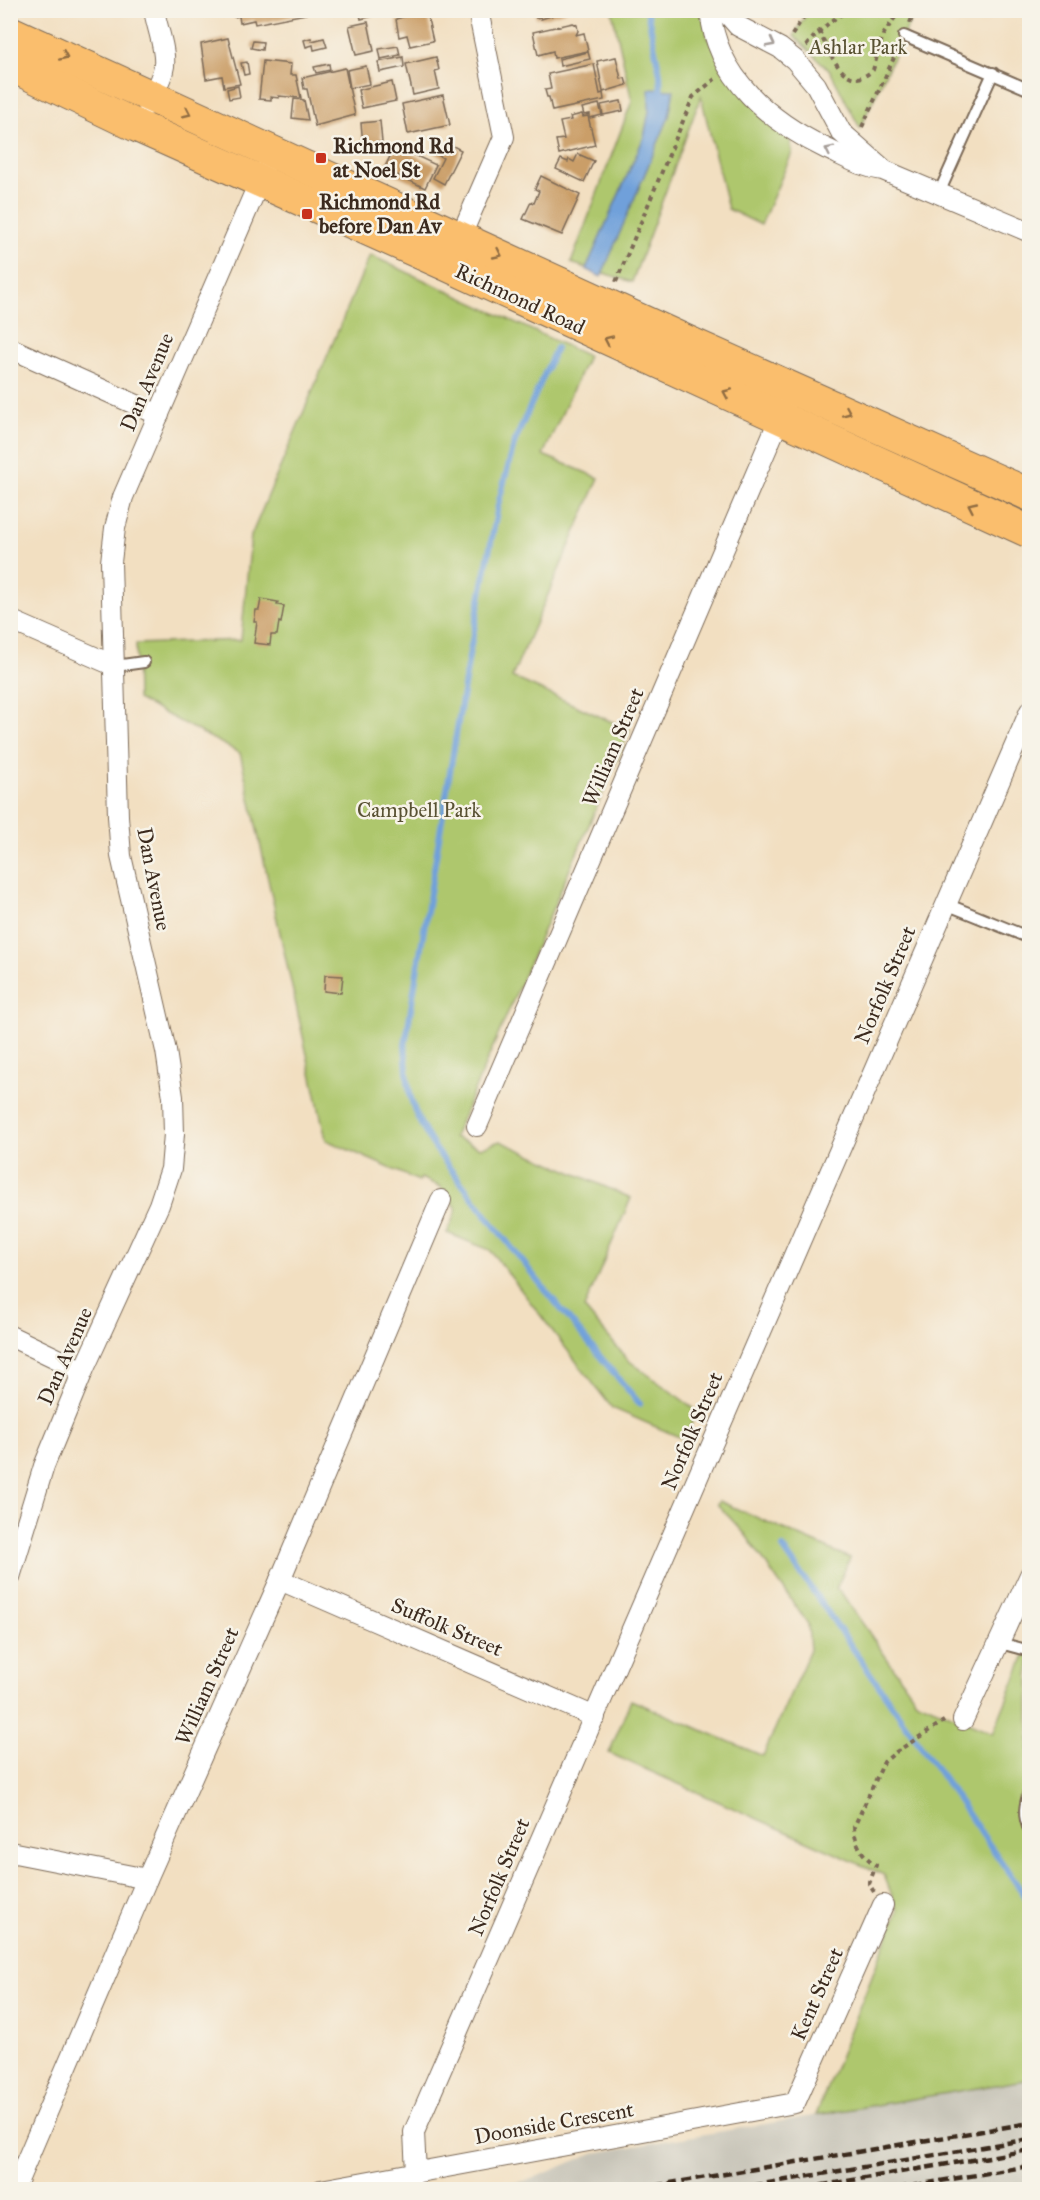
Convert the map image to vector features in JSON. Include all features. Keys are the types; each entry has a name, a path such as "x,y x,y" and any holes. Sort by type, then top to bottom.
{"main road":[{"name":"Richmond Road","path":"10,32 272,152 454,251 780,417 1029,532"},
{"name":"Richmond Road","path":"10,65 137,126 259,180 454,251 688,342 1029,495"}],"street":[{"path":"137,126 164,67 154,10"},
{"path":"454,251 504,137 478,10"},
{"path":"710,10 717,40 724,56 742,86 764,111 801,136 864,167 883,170 939,192 1029,232"},
{"path":"724,10 738,26 780,48 795,60 816,85 841,132 883,170"},
{"name":"Dan Avenue","path":"10,1577 44,1466 83,1371 159,1205 171,1169 174,1134 173,1097 166,1051 122,856 118,816 111,562 115,528 123,496 272,152"},
{"path":"10,348 159,416"},
{"name":"William Street","path":"477,1126 793,388"},
{"path":"10,620 115,666"},
{"name":"Norfolk Street","path":"416,2173 414,2132 1029,711"},
{"name":"William Street","path":"14,2190 147,1880 280,1580 441,1200"},
{"path":"10,1336 83,1371"},
{"path":"963,1720 1029,1575"},
{"name":"Suffolk Street","path":"280,1580 595,1717"},
{"path":"10,1852 147,1880"},
{"name":"Kent Street","path":"795,2103 883,1905"},
{"name":"Doonside Crescent","path":"321,2190 795,2103"}],"lane":[{"path":"904,36 1029,90"},
{"path":"939,192 993,74"},
{"path":"115,666 144,662"},
{"path":"946,904 1029,938"},
{"path":"1000,1643 1029,1651"},
{"path":"1029,1788 1025,1806 1025,1821 1029,1831"}],"path":[{"path":"808,10 790,38 804,49 819,31 849,10"},
{"path":"819,31 838,67 853,78 860,78 873,70 883,36 900,10"},
{"path":"855,127 860,133 915,10"},
{"path":"614,288 693,97 721,75"},
{"path":"883,1905 869,1884 876,1865 859,1849 854,1827 884,1762 932,1729"}],"shaded area":[{"path":"1025,2080 1029,2083 1029,2189 475,2190 529,2180 594,2153"}],"green space":[{"path":"612,11 704,11 708,38 790,139 792,153 761,225 728,209 701,96 632,282 571,263 632,101"},
{"name":"Ashlar Park","path":"808,11 915,11 860,128 830,71 794,36"},
{"name":"Campbell Park","path":"370,255 588,356 543,455 599,478 512,677 630,730 454,1137 480,1148 500,1141 631,1198 584,1308 628,1360 696,1410 686,1440 612,1408 490,1250 447,1233 457,1209 441,1187 421,1178 419,1181 326,1140 240,753 137,699 136,644 241,640 251,536"},
{"path":"719,1501 850,1558 836,1589 840,1591 916,1700 993,1733 1029,1645 1029,2083 1025,2080 816,2115 898,1911 884,1875 609,1753 631,1700 763,1756 810,1650 808,1624 745,1534 717,1504"}],"water":[{"path":"649,89 674,90 669,117 601,277 586,269 644,137 649,111"}],"building":[{"path":"233,10 305,10 306,14 255,24 254,20 240,23 239,16 234,17"},
{"path":"359,10 379,10 380,14 361,19"},
{"path":"426,10 433,41 410,46 407,35 399,37 396,19"},
{"path":"534,10 567,11 541,19 536,18"},
{"path":"368,22 374,51 356,55 349,26"},
{"path":"573,23 577,25 576,35 584,33 588,51 554,58 553,51 538,55 533,32"},
{"path":"228,38 240,84 224,87 222,76 206,79 201,44"},
{"path":"311,38 312,41 324,38 327,47 314,50 313,45 306,47 304,40"},
{"path":"253,41 263,42 262,50 251,48"},
{"path":"398,46 400,55 381,59 379,49"},
{"path":"588,52 590,59 560,66 559,59"},
{"path":"403,57 404,67 380,72 378,62"},
{"path":"436,57 439,70 435,71 439,89 413,95 406,64"},
{"path":"616,57 621,79 625,78 627,85 603,92 597,61"},
{"path":"263,61 291,64 290,75 296,75 301,98 279,96 279,98 271,97 271,100 259,99"},
{"path":"247,62 249,74 244,75 241,63"},
{"path":"329,64 330,70 316,73 314,67"},
{"path":"594,64 600,94 603,93 604,100 552,111 545,90 551,89 548,74"},
{"path":"366,66 370,84 350,88 347,70"},
{"path":"345,68 355,115 315,126 307,89 304,89 302,78"},
{"path":"392,82 396,101 362,108 358,90"},
{"path":"238,86 240,97 229,99 227,89"},
{"path":"443,95 450,125 408,134 402,104"},
{"path":"294,99 304,100 308,120 292,118"},
{"path":"621,101 623,111 603,115 601,105"},
{"path":"599,104 602,115 590,118 590,114 584,115 582,108"},
{"path":"582,114 583,117 588,116 595,145 559,154 556,140 564,139 560,122 571,120 570,117"},
{"path":"380,121 382,142 363,144 361,123"},
{"path":"449,144 461,150 444,184 433,178 443,158 434,153 438,145 446,149"},
{"path":"395,146 436,165 425,188 384,169"},
{"path":"578,154 594,161 584,182 556,169 561,159 574,162"},
{"path":"541,176 580,195 562,235 523,219 531,202 534,203 539,191 535,189"},
{"path":"261,599 278,602 277,605 284,606 277,635 271,635 270,645 254,643 257,622 254,622"},
{"path":"325,975 343,976 341,993 324,991"}],"waterway":[{"path":"647,10 660,74 661,96"},
{"path":"556,348 515,441 499,501 469,656 405,1045 406,1063 414,1108 437,1150 536,1279 640,1404"},
{"path":"783,1548 1030,1903"}],"railway":[{"path":"629,2190 1030,2123"},
{"path":"727,2190 1030,2139"},
{"path":"794,2190 1030,2150"},
{"path":"887,2190 1030,2166"}],"place":[{"name":"Richmond Rd at Noel St","path":"321,158"},
{"name":"Richmond Rd before Dan Av","path":"307,214"}]}
